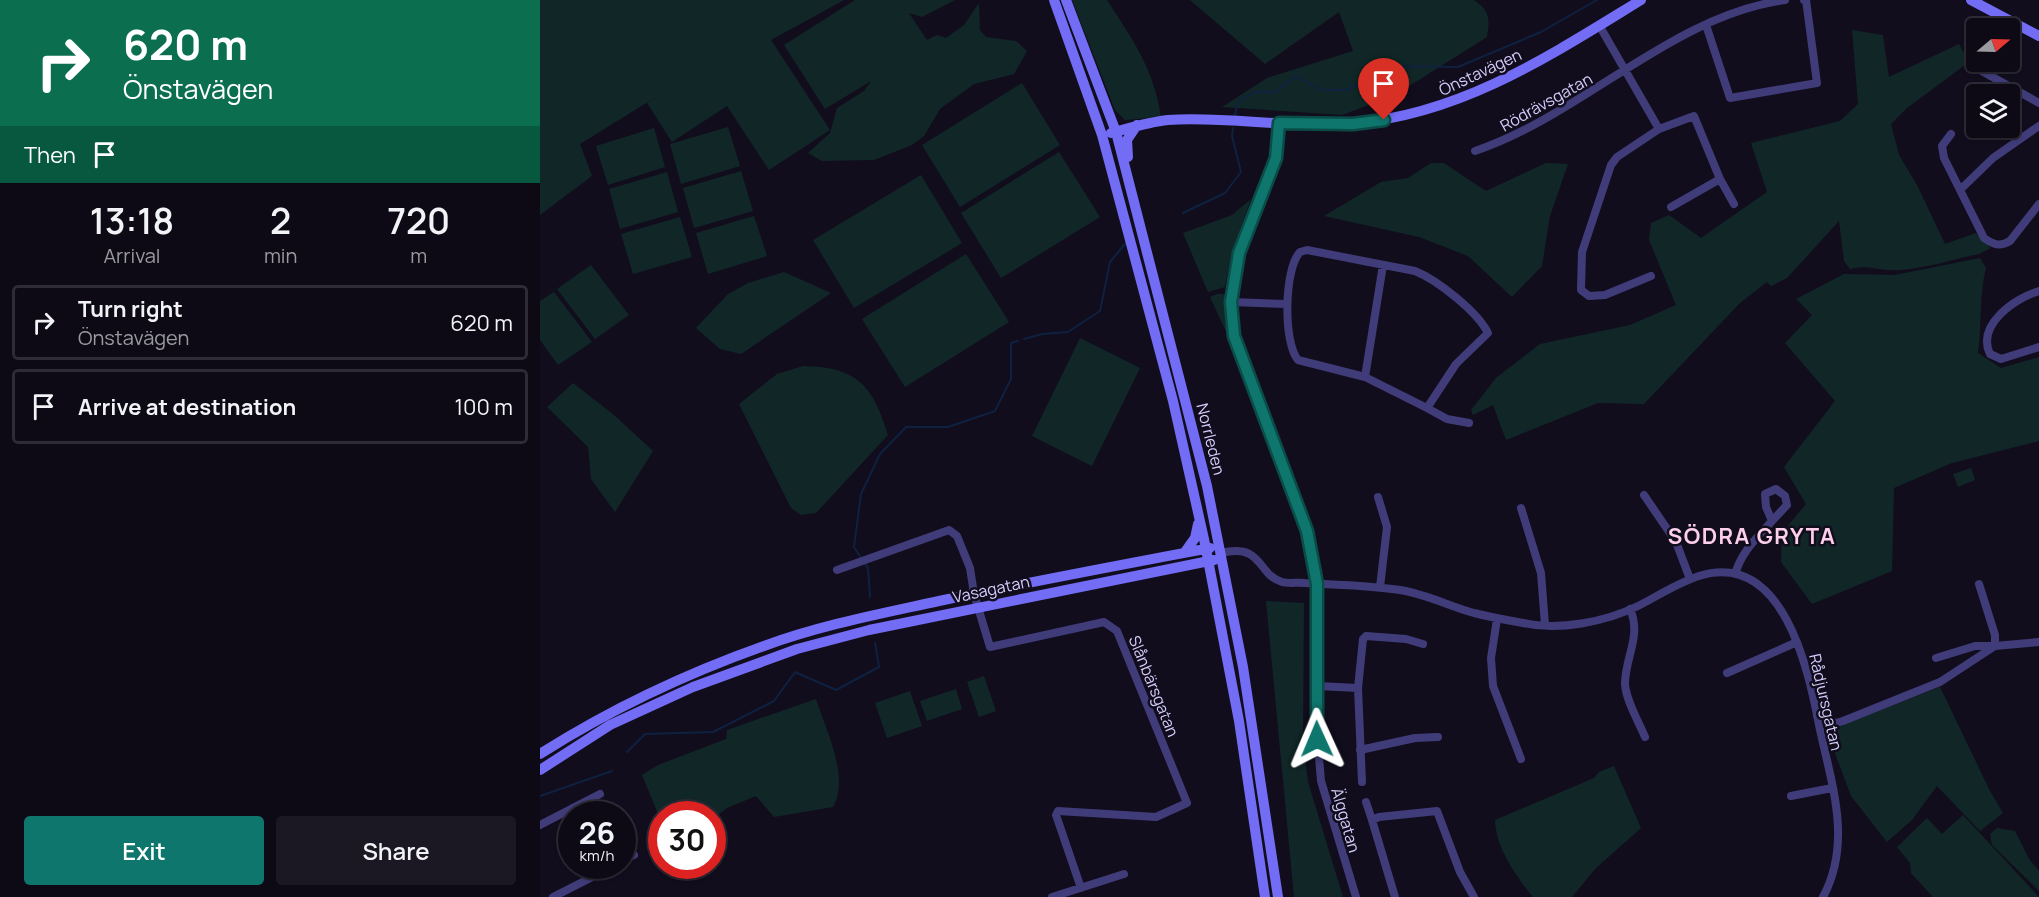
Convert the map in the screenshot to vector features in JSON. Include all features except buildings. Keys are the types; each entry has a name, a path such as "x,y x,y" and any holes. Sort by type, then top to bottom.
{"street":[{"name":"Norrleden","path":"1054,0 1102,135 1173,401 1206,549 1239,721 1265,897"},
{"name":"Norrleden","path":"1066,0 1116,132 1189,411 1221,553 1257,749 1278,897"},
{"name":"Önstavägen","path":"1102,135 1137,125 1170,120 1353,124 1439,107 1514,75 1641,0"},
{"name":"Rödrävsgatan","path":"1475,151 1548,120 1706,25 1757,5 1785,0"},
{"path":"1706,25 1730,98 1816,83 1806,0 1804,0"},
{"path":"1971,0 2039,36"},
{"path":"1599,25 1659,129"},
{"path":"1984,72 2039,103"},
{"path":"1109,113 1118,120 1137,125 1127,140 1130,167 1128,175"},
{"path":"1651,276 1605,295 1589,296 1581,290 1582,252 1611,165 1617,157 1659,129 1694,116 1720,178 1734,204"},
{"name":"Älggatan","path":"1279,123 1276,158 1239,253 1231,302 1234,336 1307,531 1317,584 1318,756 1321,781 1356,897"},
{"path":"1962,189 1993,158 2039,126"},
{"path":"1951,134 1944,141 1942,153 1962,189 1980,233 1998,245 2010,241 2039,204"},
{"path":"1671,207 1720,178"},
{"path":"1427,408 1456,364 1488,333 1463,306 1425,275 1314,251 1300,252 1290,271 1286,304 1295,356 1298,360 1365,377 1447,419 1469,423"},
{"path":"1365,377 1383,265"},
{"path":"2039,291 2024,296 2003,312 1993,324 1986,340 1990,354 2001,359 2039,347"},
{"path":"1231,302 1286,304"},
{"path":"1644,495 1676,542 1690,579"},
{"path":"1378,496 1387,527 1380,587"},
{"path":"1521,508 1541,573 1545,625"},
{"path":"1185,552 1196,538 1199,517"},
{"path":"1735,574 1740,560 1753,540 1772,521"},
{"name":"Vasagatan","path":"837,570 948,530 957,536 970,568 974,594"},
{"name":"Vasagatan","path":"540,754 636,699 695,672 765,645 834,624 1185,552 1210,548 1221,553"},
{"name":"Rådjursgatan","path":"1221,553 1239,550 1249,554 1282,582 1380,587 1416,593 1497,619 1545,625 1574,624 1630,609 1690,579 1709,573 1735,574 1765,591 1782,610 1807,669 1832,788 1839,826 1839,845 1834,874 1823,897"},
{"name":"Vasagatan","path":"540,770 610,725 693,687 765,660 840,636 1208,562 1221,553"},
{"path":"1187,566 1210,575"},
{"path":"1979,584 1995,635 1995,646"},
{"name":"Slånbärsgatan","path":"974,594 990,647 1104,622 1113,626 1187,804 1156,817 1058,811 1056,815 1081,888"},
{"path":"1630,609 1636,633 1626,674 1626,689 1646,738"},
{"path":"1497,619 1491,658 1491,676 1521,759"},
{"path":"1362,782 1358,688 1363,639 1366,636 1406,639 1423,644"},
{"path":"1727,674 1797,642"},
{"path":"1936,658 1975,646 2039,642"},
{"path":"1817,716 1836,723 1932,686 1958,673 1995,646"},
{"path":"1317,686 1358,688"},
{"path":"1359,750 1415,738 1438,737"},
{"path":"1791,796 1832,788"},
{"path":"540,825 600,794"},
{"path":"1366,802 1394,897"},
{"path":"1372,820 1379,817 1437,811 1460,872 1474,897"},
{"path":"1052,897 1124,874"},
{"path":"553,897 588,879"}],"green space":[{"path":"540,0 844,0 771,40 830,130 769,170 727,106 672,142 647,103 656,97 580,144 592,176 540,215"},
{"path":"855,0 955,0 922,17 909,13 927,40 937,35 946,38 964,25 979,3 980,30 986,37 1016,41 1027,51 1014,74 974,84 940,109 924,136 912,145 874,160 822,161 808,153 830,133 837,108 864,91 871,81 825,109 784,45"},
{"path":"1072,0 1107,0 1148,69 1161,117 1125,120 1115,110"},
{"path":"1190,0 1474,0 1488,16 1487,37 1395,95 1342,115 1222,107 1267,78 1353,51 1339,12 1265,64"},
{"path":"1852,30 1883,35 1889,77 1959,44 1966,57 1966,64 1907,108 1891,124 1899,155 1917,185 1945,244 1976,233 1991,248 1979,254 1910,269 1863,267 1850,269 1844,261 1839,221 1787,278 1771,286 1767,282 1740,303 1644,404 1598,403 1506,440 1493,405 1473,415 1471,410 1496,378 1540,344 1630,325 1676,305 1649,240 1651,223 1669,215 1701,238 1767,192 1751,143 1840,121 1858,104"},
{"path":"1022,83 1060,145 960,207 922,145"},
{"path":"728,127 740,166 681,184 670,144"},
{"path":"654,128 665,167 608,185 596,146"},
{"path":"1059,152 1100,217 1001,278 961,213"},
{"path":"1431,163 1444,163 1486,191 1546,163 1568,164 1550,216 1542,266 1512,297 1468,256 1419,237 1324,216 1381,182 1408,178"},
{"path":"741,171 753,211 694,228 683,188"},
{"path":"667,172 678,212 620,229 609,189"},
{"path":"921,175 962,243 854,308 813,240"},
{"path":"1251,199 1232,252 1225,287 1208,292 1183,233 1232,215"},
{"path":"754,216 767,256 708,274 696,233"},
{"path":"680,217 692,257 633,274 621,234"},
{"path":"966,254 1009,322 905,387 862,319"},
{"path":"1980,258 1986,268 1982,288 1978,353 2001,368 2039,357 2039,441 1952,463 1894,488 1892,571 1812,604 1781,562 1782,533 1806,504 1784,467 1835,401 1785,343 1812,315 1796,299 1844,274 1895,275"},
{"path":"591,265 629,315 595,339 557,289"},
{"path":"784,272 831,293 741,354 720,349 696,328 728,294 748,283"},
{"path":"554,292 592,342 558,365 540,340 540,301"},
{"path":"1225,294 1229,338 1210,297"},
{"path":"1080,338 1140,368 1092,466 1032,436"},
{"path":"803,366 837,370 860,382 876,403 888,435 816,513 801,515 791,508 739,404 777,374"},
{"path":"573,383 614,415 653,451 615,512 591,479 588,447 547,407"},
{"path":"1971,468 1975,480 1958,487 1953,474"},
{"path":"1266,601 1304,603 1303,739 1308,782 1343,897 1294,897"},
{"path":"984,676 996,711 979,717 967,682"},
{"path":"1940,687 2003,813 1980,831 1937,786 1912,820 1887,842 1851,796 1835,753 1832,729"},
{"path":"956,689 962,709 927,721 920,701"},
{"path":"910,691 922,726 887,738 875,703"},
{"path":"816,699 838,768 838,795 833,807 774,817 756,796 726,809 726,801 653,801 642,775 658,765 726,739 727,730"},
{"path":"1614,766 1641,828 1596,868 1572,897 1533,897 1503,851 1495,820 1594,778 1599,772"},
{"path":"1963,815 2039,897 1933,897 1911,873 1910,863 1897,847 1927,818 1942,834"},
{"path":"1997,828 2015,831 2029,859 2039,871 2039,891 1992,845 1990,834"}],"waterway":[{"path":"1235,115 1238,102 1255,92 1275,92 1296,76 1321,90 1347,90 1393,66 1458,67 1541,32 1597,0"},
{"path":"1183,213 1225,193 1241,172 1232,136 1233,128"},
{"path":"1024,339 1042,334 1068,332 1100,311 1110,262 1125,244"},
{"path":"861,558 854,547 861,494 880,454 906,427 948,427 995,411 1011,379 1011,343 1018,341"},
{"path":"864,562 868,568 870,597"},
{"path":"627,752 645,734 713,732 774,701 795,672 836,690 879,667 875,643"},
{"path":"540,796 612,771"}],"district":[{"name":"SÖDRA GRYTA","path":"1752,536"}],"route":[{"path":"1317,739 1316,574 1299,506 1234,336 1231,302 1239,253 1276,158 1279,123 1353,124 1384,120"}]}
